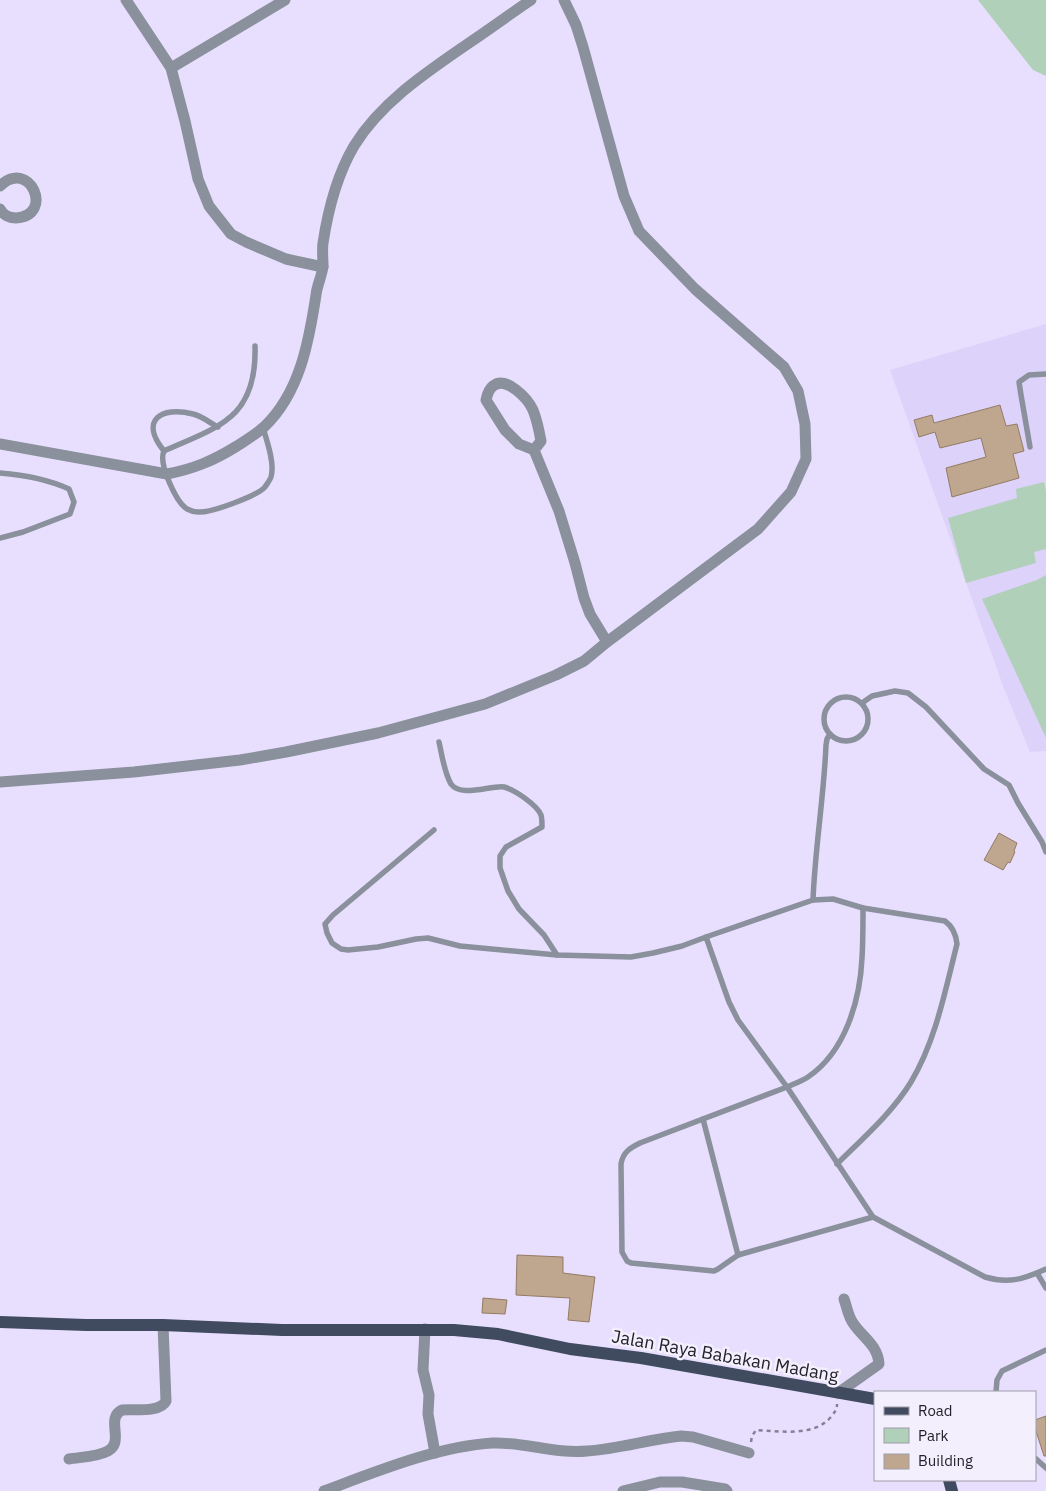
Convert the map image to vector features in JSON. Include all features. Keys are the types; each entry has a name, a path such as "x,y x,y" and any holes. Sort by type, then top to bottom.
{"main road":[{"name":"Jalan Raya Babakan Madang","path":"0,1322 282,1330 454,1330 498,1334 570,1349 641,1358 874,1399"}],"street":[{"path":"126,0 171,68 186,121 198,179 209,206 231,234 286,259 323,267"},
{"path":"171,68 285,0"},
{"path":"0,444 167,474 188,470 210,461 226,453 263,428 273,418 291,390 299,370 312,324 316,292 323,267 323,245 327,222 341,174 354,146 371,122 396,97 433,68 531,0"},
{"path":"0,782 134,772 240,760 378,732 485,704 556,675 584,661 758,529 791,492 806,459 805,424 798,392 784,367 695,289 639,231 624,196 576,25 564,0"},
{"path":"0,186 4,182 15,178 26,180 34,189 37,200 33,211 23,217 12,218 2,213 0,209"},
{"path":"534,450 541,441 538,424 532,408 522,394 507,384 498,383 491,387 486,400 505,430 519,444 534,450 559,510 590,614 607,642"},
{"path":"838,1393 879,1364 879,1358 872,1345 850,1318 844,1299"},
{"path":"69,1459 110,1450 116,1441 115,1417 118,1412 122,1410 156,1409 164,1404 166,1401 164,1326"},
{"path":"425,1330 423,1370 429,1394 428,1414 435,1453"},
{"path":"324,1491 435,1453 494,1443 524,1445 567,1452 587,1451 682,1436 693,1437 749,1453"},
{"path":"624,1491 660,1482 682,1482 725,1489 727,1491"}],"lane":[{"path":"164,451 218,427 238,410 252,384 255,371 255,346"},
{"path":"1030,447 1020,395 1020,382 1029,375 1046,374"},
{"path":"218,427 195,414 173,412 160,415 154,424 157,440 164,451 162,455 175,496 187,510 198,512 227,506 265,488 271,475 271,456 263,428"},
{"path":"0,473 20,474 50,481 69,489 74,502 70,514 23,532 0,538"},
{"path":"862,703 872,696 896,690 908,693 926,707 984,769 1009,785 1046,852"},
{"path":"851,697 862,703 868,714 868,721 859,736 847,741 835,738 830,734 826,729 824,717 825,710 833,701 851,697"},
{"path":"813,900 814,871 827,739 830,734"},
{"path":"439,742 445,768 452,784 457,788 470,790 504,787 525,796 541,815 542,827 506,847 500,856 500,868 508,891 519,909 544,936 558,955"},
{"path":"434,830 333,916 326,924 327,933 332,943 341,949 348,950 428,938 460,946 558,955 631,957 660,952 813,900 833,900 863,908 945,921 950,925 954,932 956,944 935,1030 927,1050 898,1100 885,1116 837,1164"},
{"path":"863,908 860,977 850,1017 843,1036 832,1053 807,1078 631,1147 622,1156 622,1252 627,1262 631,1263 709,1271 718,1269 738,1255 873,1217"},
{"path":"706,937 734,1012 787,1087 873,1217 985,1277 1010,1281 1022,1279 1046,1269"},
{"path":"703,1119 738,1255"},
{"path":"1037,1273 1046,1288"},
{"path":"996,1391 997,1380 1002,1371 1046,1350"},
{"path":"1036,1459 1046,1468"}],"path":[{"path":"749,1453 752,1436 756,1430 798,1431 813,1428 826,1422 837,1409 838,1393"}],"shaded area":[{"path":"1046,324 1046,751 1030,752 1003,686 890,370"}],"green space":[{"path":"978,0 1046,0 1046,76 1033,70"},
{"path":"1044,482 1046,491 1046,549 1034,552 1036,563 966,583 948,518 1017,498 1016,489"},
{"path":"1046,575 1046,738 982,599 1037,580"}],"building":[{"path":"1000,405 1006,426 1017,424 1024,451 1013,454 1019,478 952,497 946,468 986,457 981,438 940,448 935,432 919,437 914,420 932,415 934,423"},
{"path":"999,833 1017,843 1010,863 1008,862 1003,870 984,860"},
{"path":"517,1255 563,1257 563,1273 595,1277 589,1322 568,1320 570,1298 516,1295"},
{"path":"483,1298 507,1300 505,1314 482,1313"},
{"path":"1046,1416 1046,1456 1044,1456 1036,1431 1036,1420"}]}
